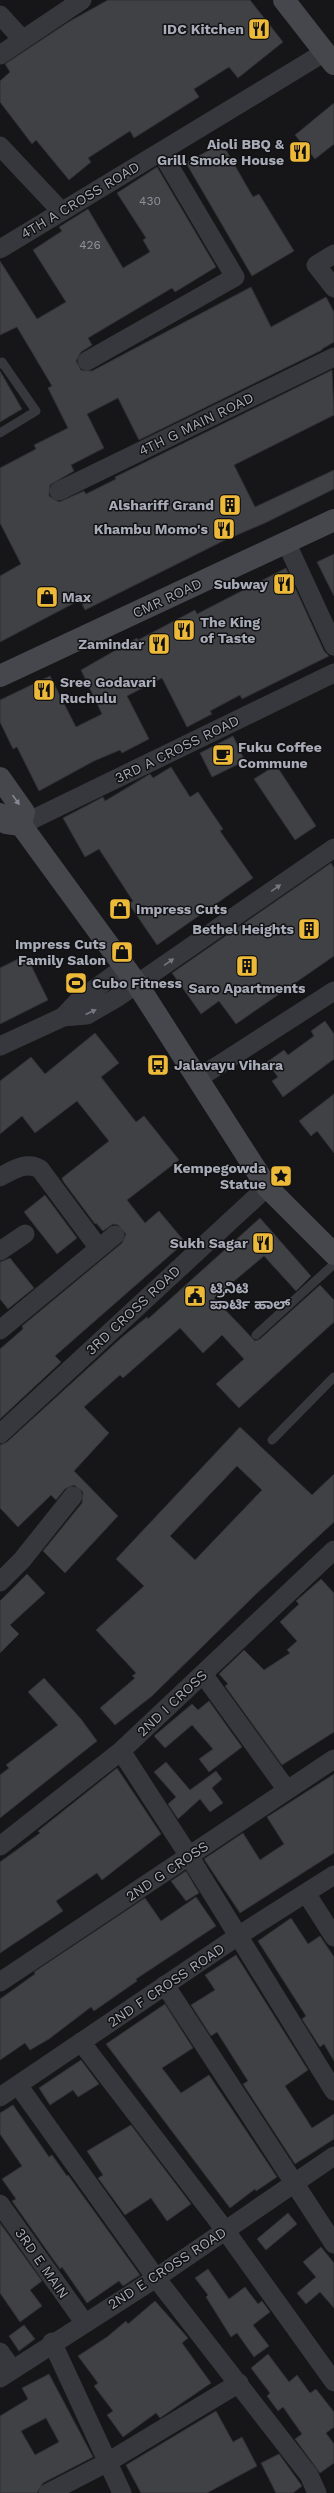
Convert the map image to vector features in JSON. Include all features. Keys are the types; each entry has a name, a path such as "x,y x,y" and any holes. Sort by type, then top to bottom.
{"main road":[{"path":"284,0 329,58"},
{"name":"CMR ROAD","path":"0,676 334,520"},
{"path":"0,778 24,812 21,825"},
{"path":"0,814 6,823 21,825 131,975 267,1187 334,1254"}],"street":[{"path":"0,55 82,0"},
{"path":"0,15 22,39"},
{"name":"4TH A CROSS ROAD","path":"0,249 161,152 329,58"},
{"path":"0,146 61,211"},
{"path":"87,361 235,277 161,152"},
{"path":"334,254 316,265 334,288"},
{"name":"4TH G MAIN ROAD","path":"58,491 334,357"},
{"path":"286,542 334,646"},
{"name":"3RD A CROSS ROAD","path":"21,825 334,673"},
{"path":"0,1046 63,1017 78,1001 131,975 334,848"},
{"path":"197,1079 334,991"},
{"path":"0,1177 26,1165 33,1165 40,1169 98,1247"},
{"name":"3RD CROSS ROAD","path":"0,1434 267,1187"},
{"path":"0,1251 25,1234"},
{"path":"0,1330 98,1247 115,1235"},
{"path":"0,1582 22,1560 73,1496"},
{"name":"2ND I CROSS","path":"0,1846 121,1751 334,1550"},
{"path":"203,1674 287,1790"},
{"path":"121,1751 189,1856 334,2091"},
{"name":"2ND G CROSS","path":"0,1982 334,1760"},
{"name":"2ND F CROSS ROAD","path":"0,2097 238,1936 334,1875"},
{"path":"306,1893 334,1937"},
{"path":"165,1986 293,2184 334,2244"},
{"path":"81,2042 225,2230 334,2382"},
{"path":"18,2084 156,2278 239,2383 308,2475 317,2493"},
{"name":"2ND E CROSS ROAD","path":"6,2373 52,2342 156,2278 334,2156"},
{"name":"3RD E MAIN","path":"0,2204 84,2322"},
{"path":"52,2342 122,2493"},
{"path":"0,2352 6,2373"},
{"path":"48,2493 108,2462 239,2383"}],"lane":[{"path":"0,364 2,362 36,411 0,433"},
{"path":"256,1335 334,1264"},
{"path":"272,1440 334,1377"}],"building":[{"path":"108,0 250,0 283,42 238,78 229,67 194,89 199,97 134,138 130,131 88,158 91,162 69,180 36,140 32,144 0,102 0,81 10,72 5,64 70,21"},
{"path":"334,103 334,144 315,159 295,135"},
{"path":"222,143 253,197 259,194 294,251 252,276 186,163"},
{"path":"157,167 216,267 175,292 172,288 88,338 92,345 81,352 76,361 81,370 92,371 251,287 271,327 326,297 334,312 334,342 322,350 139,440 118,398 87,414 104,448 71,465 74,471 50,485 49,496 59,502 84,491 86,494 116,479 115,477 332,370 334,415 234,465 255,507 334,470 334,489 265,523 223,541 85,610 80,600 0,642 0,576 21,564 0,523 0,468 36,449 34,445 68,428 48,388 52,386 17,327 0,335 0,261 37,319 66,302 33,250 62,231 59,227 88,209 123,268 150,252 143,240 146,238 117,193"},
{"path":"0,371 22,409 0,422"},
{"path":"334,554 334,596 317,562"},
{"path":"286,568 324,651 329,656 242,699 240,695 210,711 212,714 187,727 162,678 127,696 149,739 122,753 120,750 94,761 39,791 17,747 13,749 0,722 0,700 50,676 76,727 102,714 81,670 137,638 138,640 195,610 197,614"},
{"path":"233,736 245,761 212,777 200,753"},
{"path":"276,765 316,826 295,840 254,779"},
{"path":"171,767 190,797 198,792 223,829 220,831 253,878 157,945 129,904 133,901 99,849 85,857 63,818 103,797 105,801 150,774 153,778"},
{"path":"331,863 334,868 334,956 236,1024 219,1001 201,1014 172,973"},
{"path":"26,955 48,1000 0,1024 0,968"},
{"path":"325,1021 334,1034 334,1059 283,1097 272,1081 278,1077 267,1062 284,1050 288,1055 314,1036 311,1031"},
{"path":"95,1033 119,1063 101,1077 136,1122 144,1116 179,1160 127,1200 145,1223 159,1211 185,1242 55,1356 61,1362 0,1419 0,1349 23,1329 22,1326 122,1243 126,1234 118,1225 113,1224 103,1231 96,1223 95,1224 63,1181 62,1178 109,1141 77,1101 35,1133 22,1116 0,1134 0,1081 31,1057 45,1074"},
{"path":"334,1094 334,1153 317,1131 311,1136 299,1121"},
{"path":"45,1195 77,1238 57,1254 24,1212"},
{"path":"260,1218 311,1276 296,1291 264,1256 214,1298 255,1341 260,1339 320,1285 334,1300 334,1322 239,1408 216,1384 244,1359 222,1335 203,1353 180,1328 123,1378 120,1375 84,1407 109,1433 74,1471 118,1516 65,1573 43,1551 82,1503 83,1492 74,1485 65,1489 56,1500 51,1495 18,1527 0,1508 0,1445 7,1442 121,1338 147,1317 148,1319"},
{"path":"10,1258 34,1288 8,1309 0,1299 0,1262"},
{"path":"240,1427 312,1495 334,1474 334,1522 255,1595 152,1696 115,1725 100,1708 135,1678 132,1676 136,1673 96,1630 144,1586 116,1559","holes":["237,1466 262,1490 195,1560 170,1536"]},
{"path":"27,1574 45,1593 10,1625 19,1634 0,1653 0,1601"},
{"path":"321,1579 334,1593 334,1732 282,1765 225,1686 228,1684 219,1674 244,1650 264,1670 290,1653 287,1650 297,1641 280,1622 299,1604 296,1601"},
{"path":"44,1678 81,1719 97,1741 0,1818 0,1775 9,1768 6,1765 58,1725 28,1692"},
{"path":"209,1701 242,1747 209,1772 199,1759 213,1749 192,1725 165,1748 154,1736 192,1704 198,1710"},
{"path":"166,1762 190,1790 216,1771 222,1779 212,1788 223,1803 210,1812 200,1799 178,1819 168,1804 176,1797 154,1772"},
{"path":"117,1768 161,1834 102,1880 97,1873 56,1901 63,1911 0,1953 0,1862 40,1833 38,1831"},
{"path":"334,1774 334,1853 240,1913 204,1859 243,1833 260,1860 284,1844 267,1817"},
{"path":"186,1871 199,1893 186,1901 171,1881"},
{"path":"196,1897 216,1926 136,1979 137,1981 94,2011 91,2007 49,2039 30,2050 25,2043 0,2060 0,1999 35,1974 34,1972 145,1898 161,1921"},
{"path":"291,1918 308,1944 320,1936 334,1957 334,2061 324,2044 320,2047 302,2019 306,2016 258,1941"},
{"path":"236,1955 308,2070 285,2086 312,2128 334,2114 334,2139 295,2164 243,2084 248,2081 217,2032 211,2036 191,2005 215,1990 205,1975"},
{"path":"165,2004 193,2048 162,2068 181,2093 209,2075 277,2177 256,2191 255,2189 230,2208 106,2044"},
{"path":"81,2060 99,2084 78,2097 73,2090 50,2105 39,2088"},
{"path":"13,2105 49,2157 52,2155 67,2176 68,2175 140,2275 123,2286 119,2281 87,2303 62,2267 60,2269 12,2201 16,2199 2,2179 22,2166 0,2134 0,2113"},
{"path":"131,2125 191,2204 167,2221 151,2198 125,2215 98,2178 103,2175 87,2151"},
{"path":"288,2213 297,2224 266,2250 257,2239"},
{"path":"0,2223 42,2281 30,2290 42,2306 20,2322 0,2293"},
{"path":"321,2247 334,2263 334,2308 320,2292 306,2304 297,2293 316,2277 303,2262"},
{"path":"208,2269 229,2299 245,2287 258,2304 262,2301 270,2312 253,2325 269,2346 254,2357 237,2333 231,2337 206,2297 208,2295 195,2278"},
{"path":"155,2301 188,2338 182,2343 211,2383 160,2418 156,2413 123,2437 107,2415 113,2411 94,2386 98,2383 78,2356 107,2337 126,2321 128,2324"},
{"path":"24,2325 35,2339 19,2351 9,2336"},
{"path":"268,2354 289,2382 297,2375 310,2393 316,2389 334,2412 334,2427 326,2433 334,2444 334,2463 320,2473 295,2439 302,2434 283,2407 278,2411 267,2396 270,2393 251,2368"},
{"path":"49,2374 93,2457 43,2483 37,2493 0,2493 0,2416 28,2399 22,2388","holes":["46,2418 59,2442 35,2455 21,2431"]},
{"path":"216,2411 233,2442 242,2437 257,2466 207,2493 141,2493 126,2465"},
{"path":"279,2454 302,2486 293,2493 276,2493 261,2463"}],"place":[{"name":"IDC Kitchen","path":"259,29"},
{"name":"Aioli BBQ & Grill Smoke House","path":"300,152"},
{"name":"Alshariff Grand","path":"230,505"},
{"name":"Khambu Momo's","path":"224,529"},
{"name":"Subway","path":"284,584"},
{"name":"Max","path":"47,597"},
{"name":"The King of Taste","path":"184,630"},
{"name":"Zamindar","path":"159,644"},
{"name":"Sree Godavari Ruchulu","path":"44,690"},
{"name":"Fuku Coffee Commune","path":"223,755"},
{"name":"Impress Cuts","path":"120,909"},
{"name":"Bethel Heights","path":"309,929"},
{"name":"Impress Cuts Family Salon","path":"122,952"},
{"name":"Saro Apartments","path":"247,966"},
{"name":"Cubo Fitness","path":"76,983"},
{"name":"Jalavayu Vihara","path":"158,1065"},
{"name":"Kempegowda Statue","path":"281,1176"},
{"name":"Sukh Sagar","path":"263,1243"},
{"name":"ಟ್ರಿನಿಟಿ ಪಾರ್ಟಿ ಹಾಲ್","path":"195,1296"}]}
